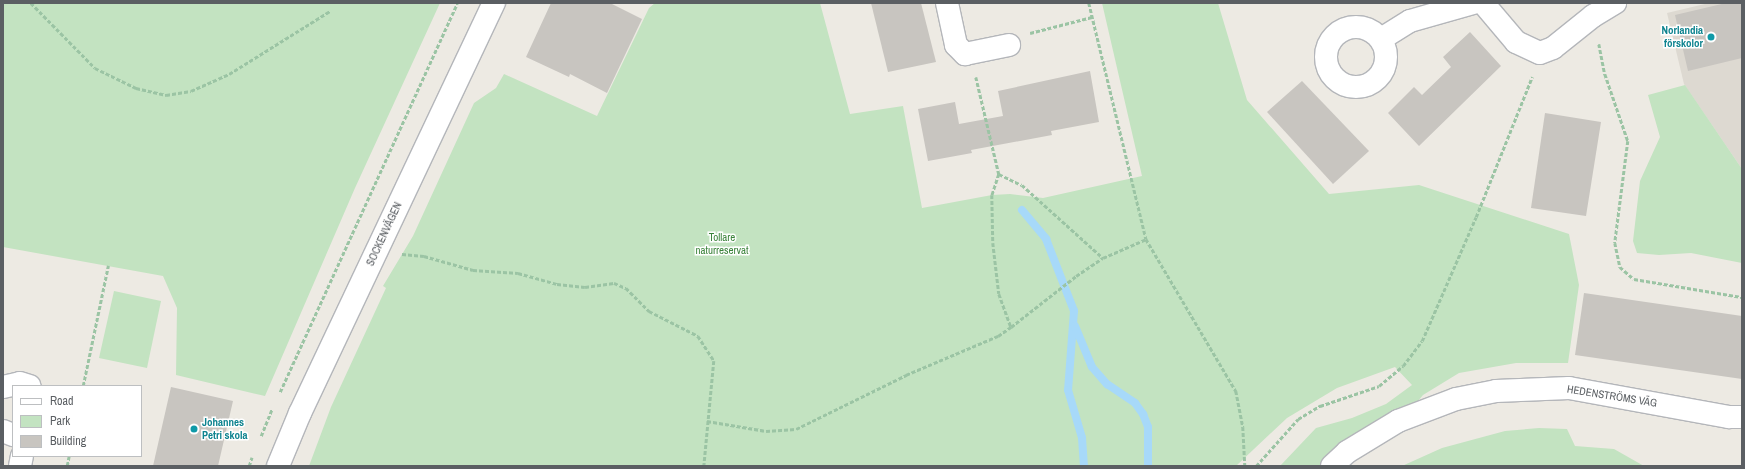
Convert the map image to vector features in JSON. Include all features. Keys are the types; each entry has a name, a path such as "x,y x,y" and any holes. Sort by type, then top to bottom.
{"street":[{"name":"SOCKENVÄGEN","path":"278,466 303,406 494,3"},
{"path":"947,3 956,45 965,54 1009,45"},
{"path":"1382,39 1410,21 1473,3"},
{"path":"1483,3 1516,42 1540,53 1553,48 1593,16 1615,3"},
{"path":"3,387 20,383 27,385"},
{"name":"HEDENSTRÖMS VÄG","path":"1332,466 1347,452 1398,421 1456,399 1496,391 1570,388 1742,417"}],"path":[{"path":"31,3 96,68 156,94 191,91 229,74 330,11"},
{"path":"277,398 457,3"},
{"path":"1089,3 1146,239 1236,391 1244,427 1245,466"},
{"path":"1009,45 1031,32 1092,17"},
{"path":"1598,39 1605,74 1628,141 1615,242 1620,267 1634,279 1742,297"},
{"path":"970,54 999,174 992,194 993,243 999,294 1011,327"},
{"path":"1256,466 1298,419 1320,406 1379,386 1404,366 1422,341 1476,217 1535,69"},
{"path":"999,174 1022,185 1103,258"},
{"path":"707,421 766,431 796,430 906,375 998,336 1076,276 1103,258 1146,239"},
{"path":"399,253 424,256 473,270 518,273 557,284 585,287 614,283 626,288 649,311 698,336 714,361 707,421 704,466"},
{"path":"83,385 108,266"},
{"path":"259,440 274,405"},
{"path":"249,466 254,453"}],"shaded area":[{"path":"1709,3 1742,3 1742,169 1684,84 1667,13"}],"green space":[{"path":"3,3 440,3 355,188 265,396 176,375 177,308 163,276 3,247"},
{"name":"Tollare naturreservat","path":"655,3 820,3 850,114 903,106 922,208 992,195 1010,194 1043,198 1142,176 1102,3 1218,3 1247,100 1329,194 1419,185 1569,234 1579,285 1568,363 1516,363 1459,373 1423,395 1413,407 1321,466 1280,466 1316,428 1352,418 1386,404 1412,385 1395,367 1337,388 1287,418 1236,466 309,466 331,407 386,288 383,286 413,236 474,103 496,88 504,74 597,116 649,8"},
{"path":"1685,85 1742,169 1742,263 1691,253 1659,255 1637,253 1633,241 1640,181 1660,137 1648,95"},
{"path":"114,291 161,301 147,368 99,358"},
{"path":"1539,428 1567,429 1575,446 1614,449 1644,466 1402,466 1442,448 1505,431"}],"building":[{"path":"551,3 610,3 642,19 607,93 570,74 569,77 526,57"},
{"path":"871,3 921,3 936,62 888,72"},
{"name":"Norlandia förskolor","path":"1726,3 1742,3 1742,58 1688,71 1675,15"},
{"path":"1470,32 1501,66 1419,146 1388,113 1414,87 1422,95 1451,67 1443,57"},
{"path":"1090,71 1099,122 1051,131 1052,135 971,150 972,153 928,161 918,109 955,102 959,124 1003,116 998,91"},
{"path":"1302,81 1369,151 1333,184 1267,112"},
{"path":"1545,113 1601,122 1586,216 1531,208"},
{"path":"1584,293 1742,316 1742,379 1575,355"},
{"name":"Johannes Petri skola","path":"171,387 233,401 218,466 153,466"}],"waterway":[{"path":"1022,210 1046,239 1074,311 1068,390 1082,438 1084,466"},
{"path":"1075,326 1092,367 1107,384 1135,403 1143,414 1148,427 1148,466"}],"place":[{"name":"Norlandia förskolor","path":"1711,37"},
{"name":"Johannes Petri skola","path":"194,429"}]}
